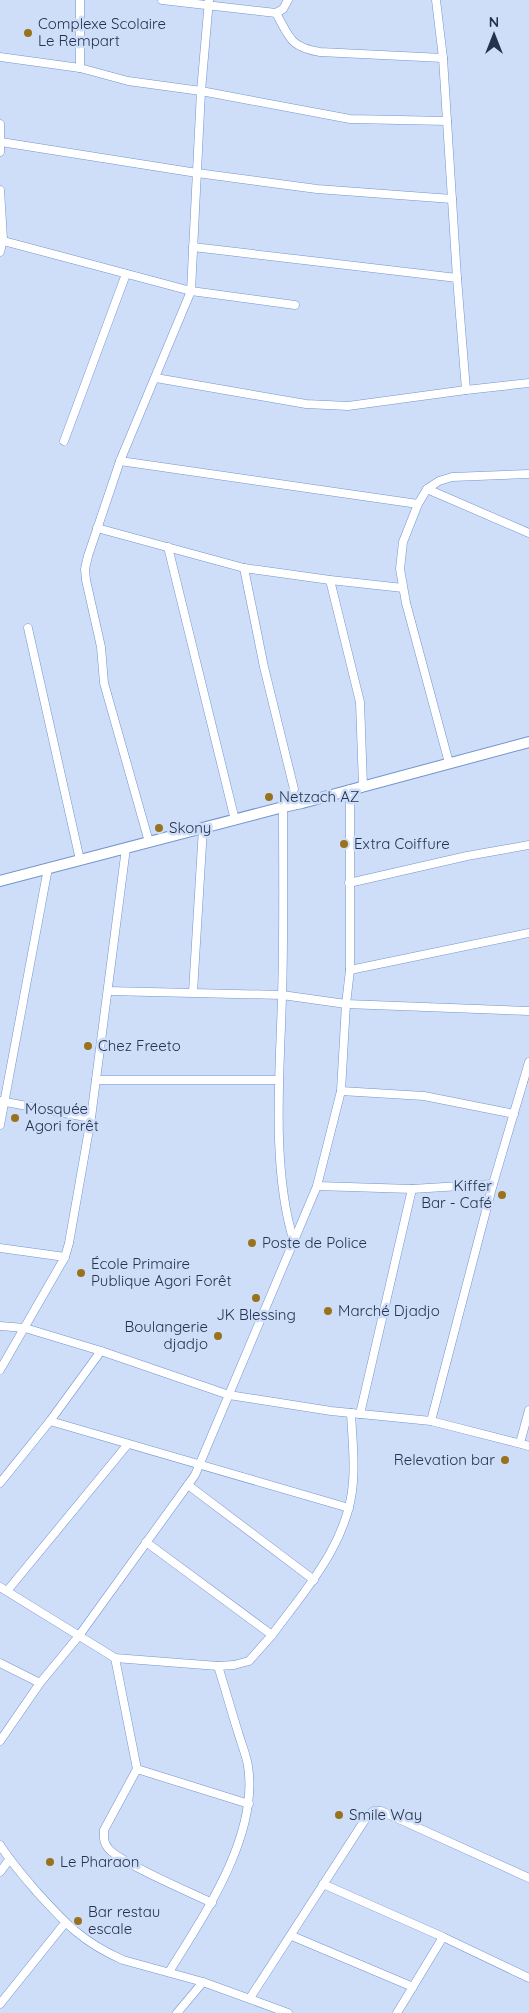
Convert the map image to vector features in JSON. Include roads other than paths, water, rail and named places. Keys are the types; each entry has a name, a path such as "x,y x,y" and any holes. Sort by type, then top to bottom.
{"main road":[{"path":"0,881 283,807 302,804 350,789 529,742"}],"street":[{"path":"80,0 80,68"},
{"path":"162,0 208,3 276,13 283,9 288,0"},
{"path":"436,0 444,58 457,278 466,390"},
{"path":"149,842 104,683 101,646 85,570 120,460 191,291 201,91 208,3"},
{"path":"276,13 291,38 304,49 320,52 444,58"},
{"path":"0,57 80,68 128,81 201,91 350,119 447,121"},
{"path":"0,124 0,152"},
{"path":"1,142 197,173 317,189 452,199"},
{"path":"0,190 0,252"},
{"path":"1,240 191,291 294,305"},
{"path":"193,247 457,278"},
{"path":"64,441 126,274"},
{"path":"156,378 306,404 348,406 529,383"},
{"path":"120,460 418,504"},
{"path":"448,763 403,588 401,554 403,542 418,504 427,489 439,481 452,477 529,474"},
{"path":"427,489 529,532"},
{"path":"98,528 244,568 403,588"},
{"path":"168,547 235,820"},
{"path":"244,568 264,667 294,790 283,807 280,1080 280,1172 288,1221 294,1242"},
{"path":"330,580 360,702 363,786"},
{"path":"28,628 80,860"},
{"path":"0,1741 188,1485 200,1464 317,1186 341,1091 350,970 350,789"},
{"path":"193,992 203,828"},
{"path":"350,883 467,856 529,845"},
{"path":"0,1370 65,1257 69,1243 96,1080 126,848"},
{"path":"0,1124 2,1101 48,868"},
{"path":"350,970 529,933"},
{"path":"108,991 282,995 346,1004 529,1011"},
{"path":"431,1421 493,1184 529,1062"},
{"path":"96,1080 280,1080"},
{"path":"341,1091 424,1096 514,1114"},
{"path":"2,1101 90,1118"},
{"path":"317,1186 412,1189 493,1184"},
{"path":"360,1414 412,1189"},
{"path":"0,1248 65,1257"},
{"path":"0,1326 25,1328 101,1351 229,1395 351,1413 431,1421 529,1446"},
{"path":"0,1484 50,1421 101,1351"},
{"path":"520,1443 529,1410"},
{"path":"128,1444 3,1589 115,1658 218,1666 243,1664 249,1661 272,1635 314,1580 338,1538 349,1508 353,1482 351,1413"},
{"path":"50,1421 349,1508"},
{"path":"188,1485 314,1580"},
{"path":"146,1542 272,1635"},
{"path":"115,1658 137,1769 104,1830 103,1839 107,1847 121,1859 212,1902"},
{"path":"0,1663 40,1684"},
{"path":"169,1972 212,1902 228,1868 249,1804 248,1765 218,1666"},
{"path":"137,1769 249,1804"},
{"path":"250,1998 292,1936 368,1814 374,1811 381,1811 529,1878"},
{"path":"0,1846 9,1860 65,1924 106,1952 122,1960 203,1982 286,2013"},
{"path":"0,1872 9,1860"},
{"path":"323,1884 529,1978"},
{"path":"0,2004 65,1924"},
{"path":"292,1936 413,1987"},
{"path":"408,2013 399,2011 442,1937"},
{"path":"177,2013 203,1982"}],"place":[{"name":"Complexe Scolaire Le Rempart","path":"28,33"},
{"name":"Netzach AZ","path":"269,797"},
{"name":"Skony","path":"159,828"},
{"name":"Extra Coiffure","path":"344,844"},
{"name":"Chez Freeto","path":"88,1046"},
{"name":"Mosquée Agori forêt","path":"15,1118"},
{"name":"Kiffer Bar - Café","path":"502,1195"},
{"name":"Poste de Police","path":"252,1243"},
{"name":"École Primaire Publique Agori Forêt","path":"81,1273"},
{"name":"JK Blessing","path":"256,1298"},
{"name":"Marché Djadjo","path":"328,1311"},
{"name":"Boulangerie djadjo","path":"218,1336"},
{"name":"Relevation bar","path":"505,1460"},
{"name":"Smile Way","path":"339,1815"},
{"name":"Le Pharaon","path":"50,1862"},
{"name":"Bar restau escale","path":"78,1921"}]}
